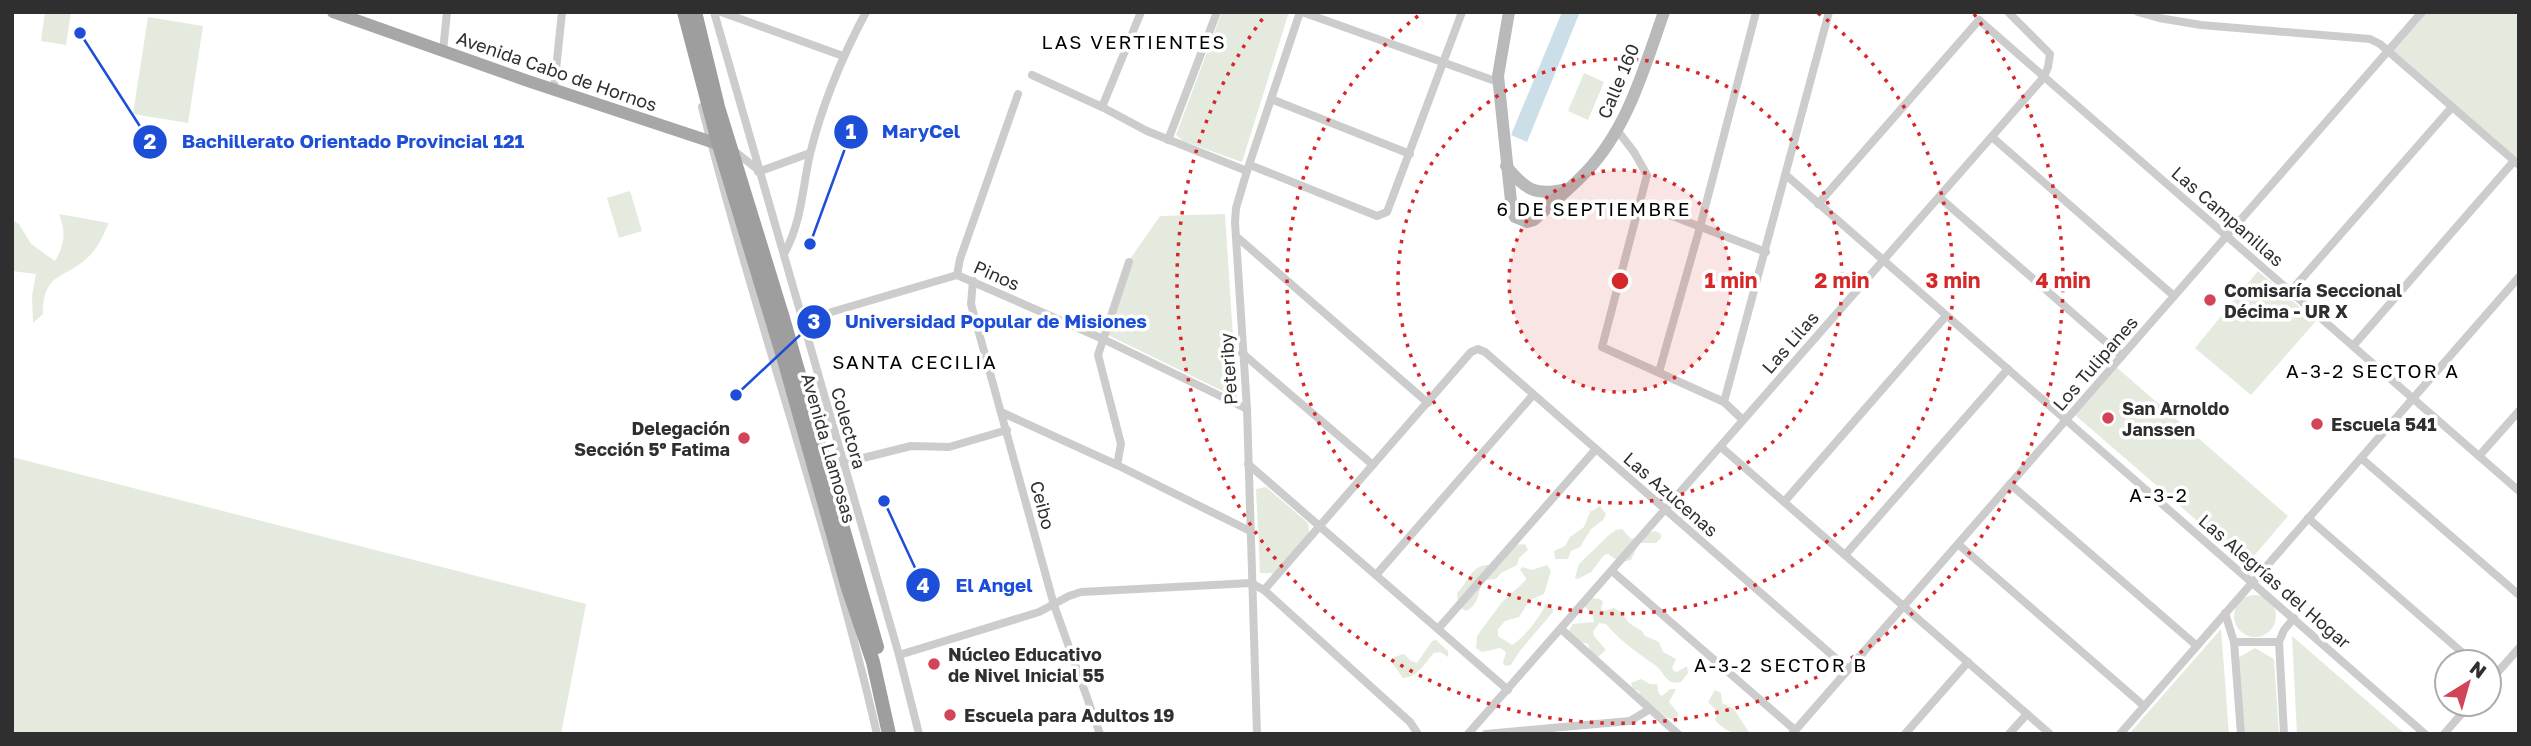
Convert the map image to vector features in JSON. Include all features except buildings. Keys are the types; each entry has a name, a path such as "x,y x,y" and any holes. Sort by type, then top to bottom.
{"highway":[{"name":"Avenida Llamosas","path":"684,12 770,313 883,667 898,734"},
{"name":"Avenida Llamosas","path":"695,12 712,83 720,145"},
{"name":"Avenida Llamosas","path":"770,313 843,589 873,662 889,734"}],"main road":[{"name":"Avenida Cabo de Hornos","path":"333,12 720,145"},
{"name":"Calle 160","path":"1509,12 1498,82 1505,166 1511,211 1520,221 1527,222 1534,220 1586,172 1617,130 1642,75 1664,12"},
{"path":"1505,166 1521,184 1534,192 1548,193 1568,189"}],"street":[{"path":"443,51 447,12"},
{"path":"554,89 562,12"},
{"path":"678,12 720,145 742,154 758,172 810,153"},
{"name":"Colectora","path":"714,12 899,655 919,734"},
{"path":"721,12 843,56"},
{"path":"784,254 794,235 810,153 843,56 866,12"},
{"path":"1102,107 1141,12"},
{"path":"1168,140 1217,12"},
{"path":"1301,12 1498,82"},
{"name":"Peteriby","path":"1257,734 1247,409 1236,208 1301,12"},
{"path":"1032,75 1168,140 1377,216 1387,212 1462,12"},
{"path":"1659,372 1756,12"},
{"path":"1724,402 1829,12"},
{"path":"2008,12 2050,54 2044,77"},
{"path":"2138,12 2160,19 2201,25 2370,39 2380,44 2516,163 2353,346"},
{"name":"Los Tulipanes","path":"1793,732 2422,12"},
{"name":"Las Campanillas","path":"1818,204 1979,20 2519,491"},
{"name":"Las Lilas","path":"1468,734 2044,77"},
{"path":"957,275 960,259 1018,94"},
{"path":"1271,99 1410,154"},
{"path":"2290,292 2452,107"},
{"path":"1617,130 1647,174 1602,347 1724,402 1743,419"},
{"path":"1992,137 2174,296"},
{"name":"Las Alegrías del Hogar","path":"1786,175 2425,734"},
{"path":"1939,197 2122,356"},
{"path":"1641,204 1766,252"},
{"path":"1237,237 1427,403 1264,590"},
{"path":"1117,465 1121,444 1098,355 1129,262"},
{"name":"Pinos","path":"801,321 957,275 1103,339 1247,409"},
{"path":"2120,734 2519,277"},
{"name":"Ceibo","path":"973,281 971,304 1054,605 1100,734"},
{"path":"797,306 770,313 764,329 818,496"},
{"path":"1784,502 1946,316"},
{"name":"Las Azucenas","path":"1427,403 1471,352 1478,349 1485,352 1848,669"},
{"path":"1242,353 1373,465"},
{"path":"1845,555 2008,369"},
{"path":"1376,575 1533,395"},
{"path":"2479,456 2519,411"},
{"path":"1001,412 1117,465 1250,531"},
{"path":"843,463 898,448 949,447 1007,430"},
{"path":"1721,447 2050,734"},
{"path":"1438,629 1596,449"},
{"path":"2361,458 2519,595"},
{"path":"1248,464 1508,690"},
{"path":"2010,484 2197,646"},
{"path":"2308,518 2457,648"},
{"path":"1958,544 2144,706"},
{"path":"1612,571 1793,732"},
{"path":"899,655 1040,612 1081,592 1251,583 1264,590 1410,722 1418,734"},
{"path":"843,589 877,734"},
{"path":"2225,613 2234,642 2241,734"},
{"path":"2284,734 2279,642 2284,630 2294,618"},
{"path":"1561,629 1678,734"},
{"path":"2234,642 2279,642"},
{"path":"2503,665 2519,648"},
{"path":"1905,734 1968,662"},
{"path":"1486,734 1582,730 1630,721 1650,709"},
{"path":"2009,734 2027,714"},
{"path":"2444,734 2458,718"}],"shaded area":[{"path":"45,12 71,12 66,45 41,41"},
{"path":"1222,12 1289,12 1242,162 1183,141 1176,135"},
{"path":"1562,12 1580,12 1527,142 1511,135"},
{"path":"2422,12 2519,12 2519,155 2514,161 2388,51"},
{"path":"148,17 203,26 188,123 133,114"},
{"path":"1584,73 1604,82 1588,120 1568,111"},
{"path":"630,191 642,231 619,238 607,198"},
{"path":"59,214 109,223 92,253 52,282 47,289 43,314 33,323 32,296 36,274 12,271 12,220 19,224 31,244 55,261 63,238"},
{"path":"1225,214 1237,398 1104,333 1126,265 1160,216"},
{"path":"2258,271 2316,321 2251,395 2195,348"},
{"path":"2115,366 2288,516 2247,564 2074,414"},
{"path":"12,457 586,604 561,734 12,734"},
{"path":"1266,487 1308,523 1309,533 1275,573 1260,573 1256,489"},
{"path":"1600,506 1606,514 1603,520 1591,529 1580,547 1571,551 1568,559 1555,559 1554,551 1565,546 1570,537 1584,527 1590,512"},
{"path":"1622,529 1631,539 1655,531 1661,534 1661,538 1656,543 1639,543 1631,560 1620,562 1608,554 1604,555 1591,572 1575,578 1579,564 1610,534"},
{"path":"1525,544 1528,550 1519,558 1517,565 1501,573 1496,579 1485,580 1471,608 1466,611 1459,607 1457,593 1476,569 1495,565 1516,545"},
{"path":"1547,565 1551,571 1544,594 1530,600 1519,617 1505,621 1498,629 1498,636 1512,645 1532,626 1546,604 1552,604 1553,612 1511,665 1505,666 1503,663 1506,652 1500,648 1482,652 1476,648 1477,636 1502,602 1525,581 1526,578 1520,570 1522,567 1532,570"},
{"path":"2255,595 2270,601 2276,616 2270,631 2255,637 2240,631 2234,616 2240,601"},
{"path":"1590,598 1600,599 1603,602 1601,609 1604,611 1614,608 1645,636 1659,642 1663,652 1676,659 1672,668 1674,671 1687,666 1688,673 1681,682 1669,681 1656,666 1624,642 1606,624 1599,623 1593,632 1606,650 1598,657 1590,651 1588,644 1574,640 1567,633 1573,624 1594,622 1593,615 1585,607"},
{"path":"2221,629 2229,734 2129,734"},
{"path":"2292,636 2405,734 2297,734"},
{"path":"1436,640 1448,651 1448,657 1440,652 1434,653 1417,673 1403,678 1393,664 1394,657 1404,654 1417,663 1432,641"},
{"path":"2255,648 2274,659 2279,734 2244,734 2238,658"},
{"path":"1641,679 1657,684 1662,696 1670,689 1676,689 1669,702 1678,713 1676,721 1661,714 1641,698 1639,691 1633,689 1631,683"},
{"path":"1715,690 1721,693 1722,703 1734,709 1750,734 1730,732 1715,720 1718,712 1708,702"}],"place":[{"name":"Bachillerato Orientado Provincial 121","path":"80,33"},
{"name":"MaryCel","path":"810,244"},
{"name":"Comisaría Seccional Décima - UR X","path":"2210,300"},
{"name":"Universidad Popular de Misiones","path":"736,395"},
{"name":"San Arnoldo Janssen","path":"2108,418"},
{"name":"Escuela 541","path":"2317,424"},
{"name":"Delegación Sección 5º Fatima","path":"744,438"},
{"name":"El Angel","path":"884,501"},
{"name":"Núcleo Educativo de Nivel Inicial 55","path":"934,664"},
{"name":"Escuela para Adultos 19","path":"950,715"}],"district":[{"name":"LAS VERTIENTES","path":"1134,41"},
{"name":"6 DE SEPTIEMBRE","path":"1594,208"},
{"name":"SANTA CECILIA","path":"915,361"},
{"name":"A-3-2 SECTOR A","path":"2373,370"},
{"name":"A-3-2","path":"2159,494"},
{"name":"A-3-2 SECTOR B","path":"1781,664"}]}
